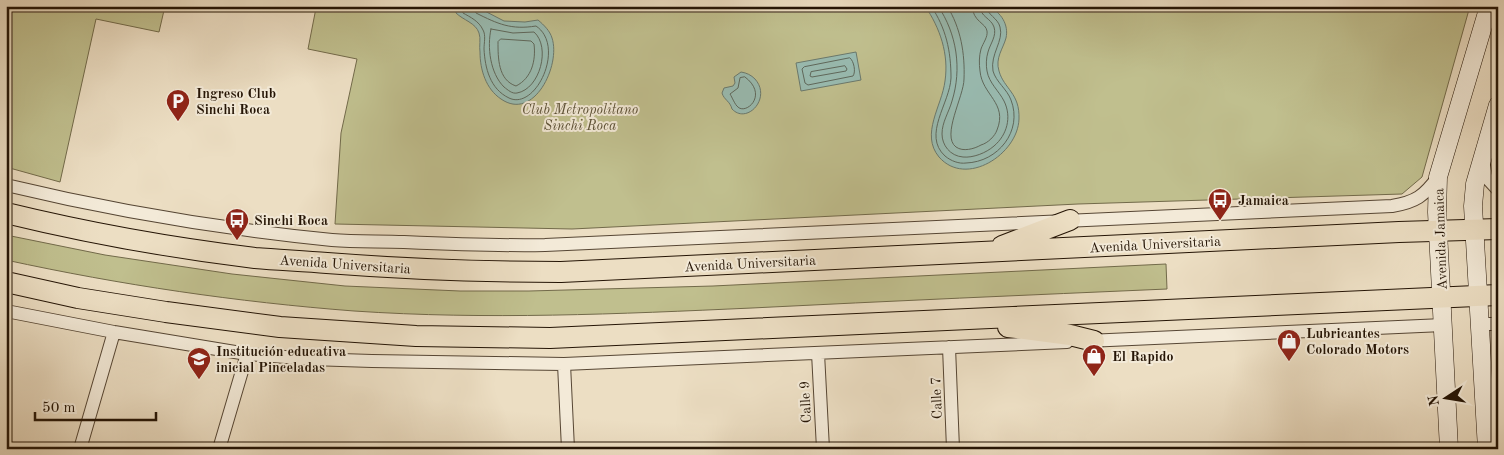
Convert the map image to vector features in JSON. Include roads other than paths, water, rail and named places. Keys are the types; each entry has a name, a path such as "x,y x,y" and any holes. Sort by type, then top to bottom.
{"main road":[{"name":"Avenida Jamaica","path":"1449,449 1437,207 1438,177 1489,6"},
{"path":"1487,449 1489,296 1475,230 1473,206 1475,184 1498,105"},
{"name":"Avenida Universitaria","path":"6,213 51,224 160,244 256,258 375,267 483,272 571,271 1498,229"},
{"path":"987,252 1070,220"},
{"path":"6,282 78,298 280,327 416,336 550,338 1489,296"},
{"path":"972,319 1070,335 1094,341"}],"street":[{"path":"1483,157 1486,177 1498,190"},
{"name":"Avenida Universitaria","path":"6,185 162,218 220,227 334,240 488,246 545,245 1392,206 1410,203 1427,193 1438,177"},
{"path":"6,310 114,332 247,354 372,361 564,364 1443,325"},
{"path":"80,449 114,332"},
{"name":"Calle 7","path":"949,347 953,449"},
{"name":"Calle 9","path":"818,353 823,449"},
{"path":"219,449 247,354"},
{"path":"564,364 568,449"}],"water":[{"path":"968,5 989,7 997,12 1005,24 1007,33 998,66 1001,77 1017,103 1019,119 1016,132 1010,144 989,163 976,168 963,169 950,166 939,157 934,148 932,129 945,81 946,61 939,32 925,6"},
{"path":"456,6 475,6 504,21 525,22 538,20 546,28 552,38 554,49 552,62 549,75 534,97 524,103 513,104 501,99 491,90 481,66 479,33 472,24 456,13"},
{"path":"856,52 861,80 801,91 796,63"},
{"path":"741,72 749,74 755,79 760,86 761,94 756,107 744,114 732,109 722,93 724,88 733,86 735,83 734,77"}],"place":[{"name":"Ingreso Club Sinchi Roca","path":"178,122"},
{"name":"Jamaica","path":"1220,221"},
{"name":"Sinchi Roca","path":"237,241"},
{"name":"Lubricantes Colorado Motors","path":"1289,362"},
{"name":"El Rapido","path":"1094,377"},
{"name":"Institución educativa inicial Pinceladas","path":"199,380"}],"park label":[{"name":"Club Metropolitano Sinchi Roca","path":"580,118"}]}
